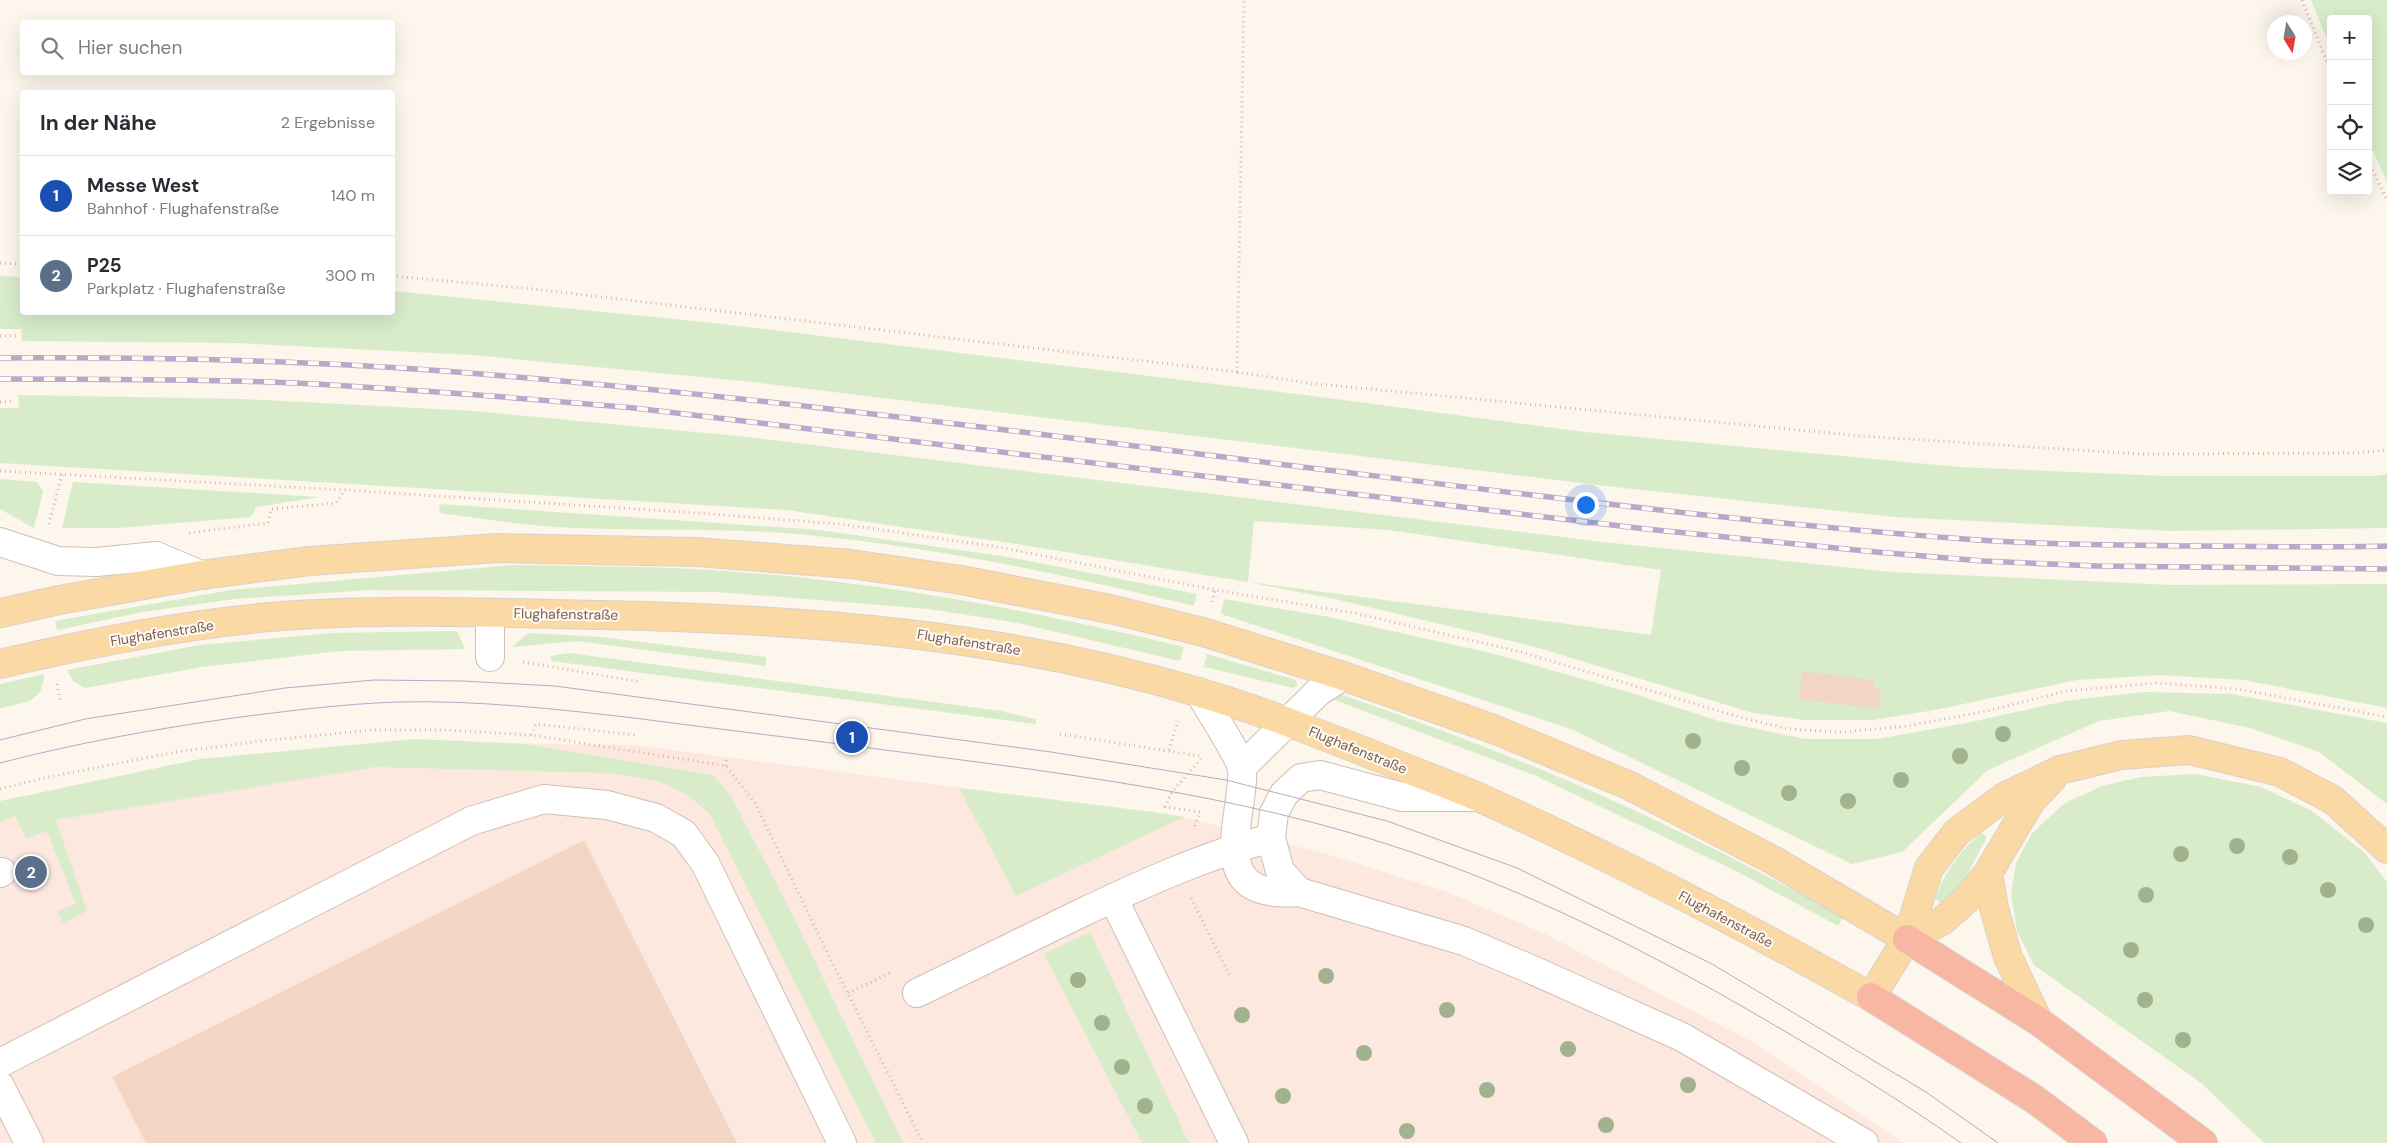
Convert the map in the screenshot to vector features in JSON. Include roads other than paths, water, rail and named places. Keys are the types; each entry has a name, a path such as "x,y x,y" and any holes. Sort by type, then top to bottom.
{"highway":[{"path":"1906,939 2038,1021 2203,1143"},
{"path":"1871,997 2034,1099 2093,1143"}],"main road":[{"path":"0,613 59,600 201,575 310,561 496,548 696,552 851,564 961,580 1110,609 1203,632 1343,676 1496,730 1628,785 1771,859 1906,939"},
{"name":"Flughafenstraße","path":"0,664 112,640 268,617 405,611 693,616 821,624 936,635 1042,653 1199,692 1286,721 1476,796 1637,872 1871,997"},
{"path":"1871,997 1906,939 1929,868 1957,832 2004,797 2060,770 2121,755 2189,750 2280,772 2333,800 2387,849"},
{"path":"1906,939 1942,921 1966,901 1988,873 2032,800 2060,770"},
{"path":"1988,873 1994,908 2008,958 2038,1021"}],"street":[{"path":"0,542 58,561 97,562 156,556 201,575"},
{"path":"490,613 490,656"},
{"path":"1242,767 1286,721 1318,692 1343,676"},
{"path":"1199,692 1242,767 1233,848 1240,874 1254,889 1277,894 1299,892 1464,942 1528,968 1682,1037 1864,1143"},
{"path":"1299,892 1280,871 1271,838 1274,813 1280,800 1301,778 1320,775 1402,797 1476,796"},
{"path":"0,1063 471,821 544,799 598,804 656,818 684,834 705,863 842,1143"},
{"path":"917,993 1113,898 1233,848 1271,838"},
{"path":"1113,898 1234,1143"},
{"path":"0,1086 29,1143"}],"tram line":[{"path":"0,740 85,719 285,688 374,680 462,681 555,686 1051,752 1226,780 1387,821 1517,868 1712,964 1926,1092 1998,1143"},
{"path":"0,763 116,737 233,718 356,704 456,702 575,711 964,760 1090,778 1214,800 1276,813 1394,846 1450,866 1559,911 1665,964 1769,1022 1866,1080 1961,1143"}],"railway":[{"path":"0,358 117,358 293,362 576,382 895,416 1648,509 1978,540 2113,545 2387,546"},
{"path":"0,379 295,383 634,408 1646,529 1983,561 2096,566 2387,569"}],"place":[{"name":"Messe West","path":"852,737"},
{"name":"P25","path":"31,872"}]}
